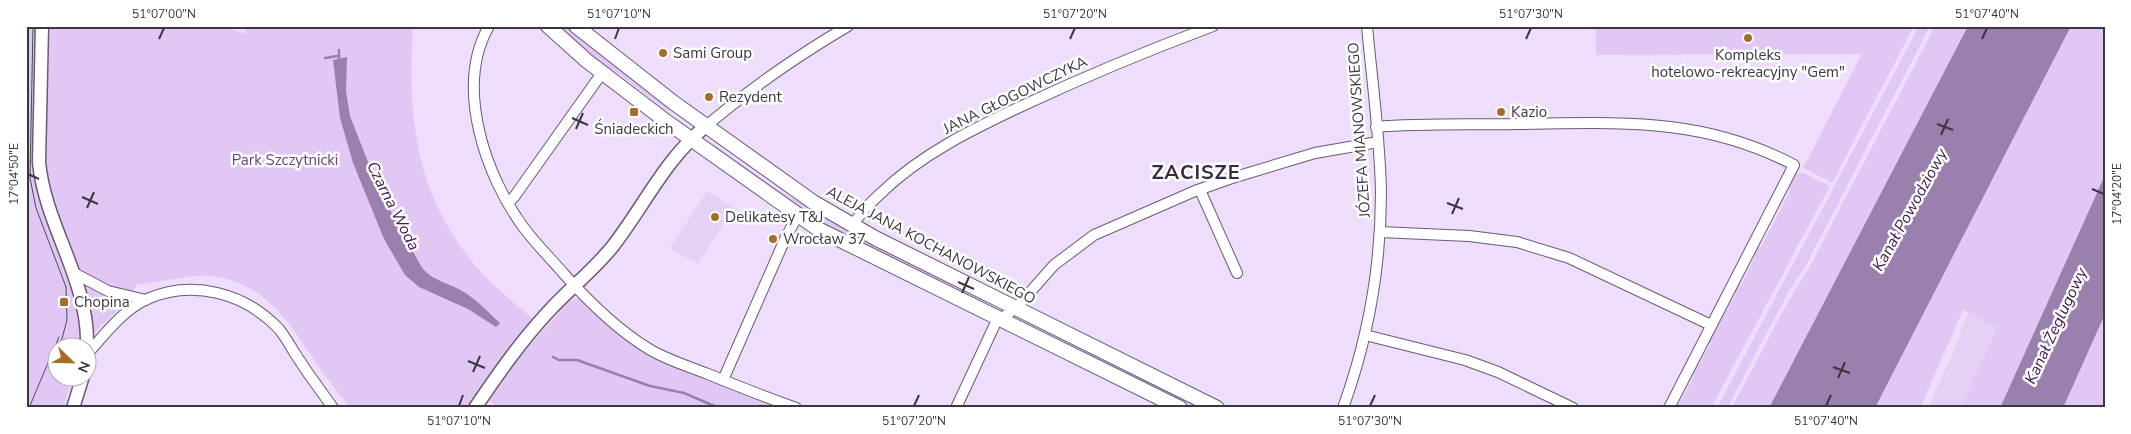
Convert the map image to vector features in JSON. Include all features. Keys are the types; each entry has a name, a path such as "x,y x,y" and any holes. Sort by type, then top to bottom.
{"main road":[{"path":"548,26 602,73 798,215 837,239 1180,408"},
{"name":"ALEJA JANA KOCHANOWSKIEGO","path":"576,26 622,64 706,126 798,192 853,225 1217,408"}],"street":[{"path":"42,26 38,162 50,213 74,273 85,313 86,336"},
{"path":"489,26 477,60 475,101 484,152 495,181 524,229 575,286 620,329 648,349 796,408"},
{"path":"475,408 530,332 613,246 675,155 691,138 757,84 848,26"},
{"name":"JANA GŁOGOWCZYKA","path":"853,225 876,198 902,174 950,142 1059,88 1141,53 1213,26"},
{"name":"JÓZEFA MIANOWSKIEGO","path":"1343,408 1365,335 1376,278 1380,232 1378,142 1366,26"},
{"path":"508,203 602,73"},
{"path":"1376,127 1622,123 1671,126 1707,132 1752,146 1794,165 1669,408"},
{"path":"956,408 993,328 1000,319 1016,308 1054,265 1094,235 1200,190 1315,153 1378,142"},
{"path":"1200,190 1237,273"},
{"path":"723,380 785,239 798,215"},
{"path":"1380,232 1469,236 1517,242 1569,258 1712,325"},
{"path":"74,273 108,291 146,300"},
{"path":"98,341 120,318 146,300 175,292 192,290 218,292 247,303 266,317 280,331 333,408"},
{"path":"1365,335 1449,354 1498,372 1573,408"},
{"path":"73,408 80,386"}],"shaded area":[{"path":"707,191 734,208 698,263 670,248"},
{"path":"1968,313 1997,326 1961,408 1928,408 1960,337 1961,329"}],"green space":[{"name":"Park Szczytnicki","path":"26,26 225,26 244,34 247,26 413,26 411,60 414,124 428,184 440,213 457,241 478,269 534,320 504,354 466,408 351,408 292,328 266,299 250,288 232,280 210,276 192,276 138,284 119,309 91,336 48,336 48,386 69,386 63,408 26,408"},
{"path":"557,26 569,26 592,47 672,107 668,111 619,74 588,54"},
{"name":"Kompleks hotelowo-rekreacyjny \"Gem\"","path":"1596,26 1914,26 1832,183 1803,168 1862,54 1596,55"},
{"path":"1919,26 1930,26 1805,267 1789,291 1727,408 1717,408"},
{"path":"1935,26 1968,26 1769,408 1732,408 1785,307 1809,268"},
{"path":"2071,26 2105,26 2105,175 2000,408 1961,408 1997,327 1963,310 1920,408 1875,408"},
{"path":"715,145 776,189 985,299 982,305 814,219 713,148"},
{"path":"1796,172 1801,174 1802,172 1830,186 1711,408 1673,408 1675,404 1679,404 1694,376 1692,373 1696,365 1699,365 1710,344 1708,341 1736,294 1734,292 1737,285 1741,285 1755,257 1753,255 1758,247 1761,247 1790,191 1788,187"},
{"path":"576,298 582,300 639,347 664,362 786,408 502,408 488,401 523,353 569,302"},
{"path":"2105,314 2105,408 2063,408"},
{"path":"1017,315 1206,408 1191,408 1018,322 1014,318"}],"water":[{"name":"Kanał Powodziowy","path":"1968,26 2071,26 1875,408 1769,408"},
{"path":"347,57 346,91 350,116 379,190 425,271 436,279 462,291 480,304 500,323 496,327 468,309 419,287 405,275 384,239 353,163 340,118 333,60"},
{"name":"Kanał Żeglugowy","path":"2105,175 2105,314 2063,408 2000,408"}],"waterway":[{"name":"Czarna Woda","path":"339,50 339,61"},
{"path":"325,58 338,56"},
{"name":"Czarna Woda","path":"553,357 559,360 577,360 650,386 684,393 719,408"}],"tram line":[{"path":"33,26 30,178 36,208 66,287 67,320 63,336"},
{"path":"29,408 48,363"}],"place":[{"name":"Kompleks hotelowo-rekreacyjny \"Gem\"","path":"1748,38"},
{"name":"Sami Group","path":"663,53"},
{"name":"Rezydent","path":"709,97"},
{"name":"Śniadeckich","path":"634,112"},
{"name":"Kazio","path":"1501,112"},
{"name":"Delikatesy T&J","path":"715,217"},
{"name":"Wrocław 37","path":"773,239"},
{"name":"Chopina","path":"64,302"}],"district":[{"name":"ZACISZE","path":"1196,172"}]}
